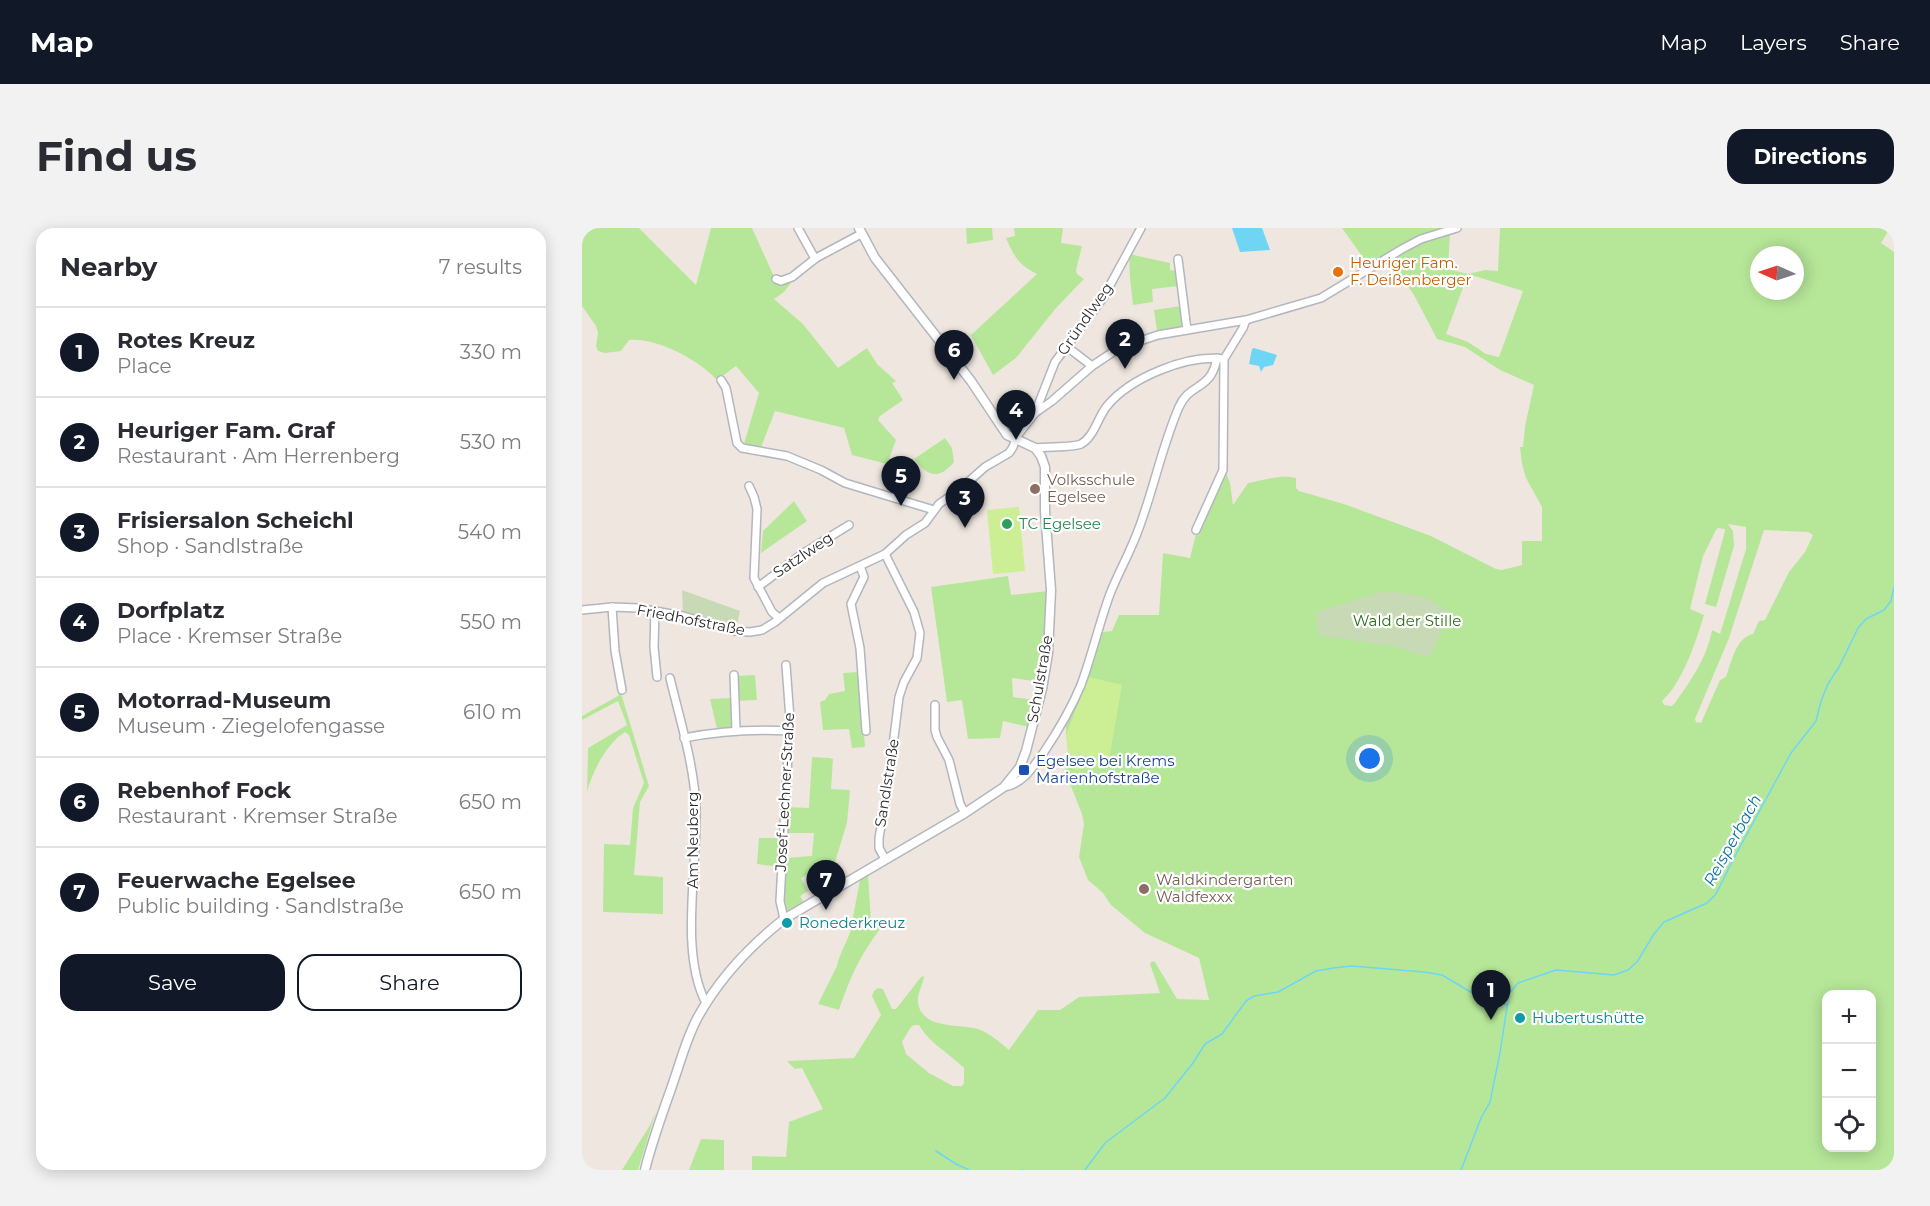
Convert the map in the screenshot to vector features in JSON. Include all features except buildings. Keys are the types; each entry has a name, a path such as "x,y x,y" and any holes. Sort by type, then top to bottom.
{"street":[{"path":"798,228 816,258"},
{"name":"Gründlweg","path":"1035,413 1055,362 1103,298 1141,228"},
{"path":"885,554 906,535 925,523 934,510 985,467 1009,453 1022,428 1035,413 1092,366 1119,348 1158,335 1246,320 1321,298 1421,239 1457,228"},
{"path":"776,279 781,281 792,278 816,258 860,231 884,271 971,381 1007,435 1035,448 1081,444 1091,434 1113,399 1128,389 1166,367 1196,359 1220,359"},
{"path":"1178,259 1186,330"},
{"path":"1004,787 1019,781 1034,767 1073,703 1109,596 1118,573 1128,558 1140,526 1179,406 1188,393 1211,376 1220,359 1244,328 1246,320"},
{"path":"1066,346 1092,366"},
{"path":"1196,530 1223,470 1220,359"},
{"path":"721,380 726,388 737,443 742,448 788,456 845,483 934,510"},
{"name":"Schulstraße","path":"885,859 965,813 1004,787 1020,766 1026,751 1042,689 1048,653 1051,590 1045,467 1035,448"},
{"name":"Satzlweg","path":"749,486 757,509 754,578 772,612 779,618"},
{"name":"Satzlweg","path":"758,587 802,554 849,525"},
{"name":"Friedhofstraße","path":"582,610 612,607 655,610 735,630 750,632 762,630 823,583 885,554"},
{"name":"Sandlstraße","path":"885,554 914,612 920,633 917,658 899,697 879,838 879,848 885,859"},
{"path":"860,566 864,577 851,604 860,648 866,731"},
{"path":"612,607 615,651 622,690"},
{"path":"655,610 654,647 657,677"},
{"name":"Josef-Lechner-Straße","path":"784,919 780,902 789,731 786,665"},
{"path":"734,675 736,730"},
{"name":"Am Neuberg","path":"670,678 693,779 696,806 693,958 697,982 706,1003"},
{"path":"935,705 935,730 949,760 960,804 965,813"},
{"path":"684,738 736,730 789,731"},
{"path":"645,1170 682,1055 692,1029 706,1003 747,952 768,931 784,919 885,859"}],"green space":[{"path":"582,228 639,228 696,285 711,228 752,228 776,281 785,283 794,279 784,292 774,299 803,324 838,368 867,348 877,364 896,381 892,383 903,400 880,416 878,420 896,440 887,464 852,455 844,428 775,411 760,450 743,447 759,393 736,366 717,380 688,358 652,342 629,340 621,351 605,353 598,351 596,326 582,306"},
{"path":"966,228 992,228 993,240 967,244"},
{"path":"1014,228 1063,228 1061,243 1082,246 1076,270 1077,274 1084,279 1056,308 1016,358 993,375 971,335 1037,274 1025,267 1012,251 1006,238 1015,236"},
{"path":"1342,228 1451,228 1369,266"},
{"path":"1500,228 1890,228 1881,243 1894,252 1894,1170 752,1170 752,1156 786,1157 789,1122 823,1109 802,1068 795,1069 787,1061 854,1058 881,1015 872,996 878,988 883,989 892,1009 896,1009 924,976 918,999 923,1014 936,1022 978,1029 1009,1050 1038,1010 1060,1010 1079,997 1160,993 1150,964 1152,961 1155,962 1177,999 1209,1000 1199,958 1145,933 1111,905 1103,893 1088,880 1079,857 1084,824 1065,767 1069,765 1076,770 1089,677 1066,736 1066,724 1082,687 1099,635 1112,631 1119,615 1159,615 1163,553 1190,558 1197,530 1225,470 1230,483 1233,505 1248,483 1278,477 1296,478 1296,488 1299,491 1344,504 1431,536 1496,569 1502,570 1522,565 1522,541 1542,541 1542,507 1526,478 1520,447 1523,447 1534,385 1500,370 1465,347 1437,339 1414,295 1397,271 1386,261 1422,240 1450,233 1448,269 1468,274 1485,270 1498,271","holes":["1468,274 1523,291 1499,357 1486,354 1468,342 1446,334","1728,524 1746,527 1746,549 1720,634 1712,630 1702,660 1692,678 1674,704 1664,705 1662,701 1670,693 1688,661 1704,615 1690,609 1703,556 1716,530 1725,529 1705,604 1716,607 1734,546 1733,531","1764,530 1808,532 1813,535 1805,552 1789,572 1765,620 1759,621 1753,634 1747,636 1738,645 1726,677 1720,680 1701,723 1696,722 1695,719 1729,638","919,1025 934,1043 964,1068 962,1086 953,1086 929,1073 906,1054 902,1042 911,1027"]},
{"path":"1129,254 1170,263 1170,270 1176,271 1179,286 1152,289 1153,302 1133,305"},
{"path":"1181,306 1182,326 1157,331 1154,310"},
{"path":"945,438 952,448 954,462 943,472 929,473 914,459"},
{"path":"794,501 807,521 761,553 763,531"},
{"path":"1019,507 1025,571 993,574 987,510"},
{"path":"1008,576 1011,595 1048,591 1046,653 1040,682 1012,678 1013,697 1036,700 1029,727 1003,721 1000,738 968,739 962,700 947,702 931,587"},
{"path":"682,590 740,611 736,628 683,613"},
{"name":"Wald der Stille","path":"1381,592 1417,595 1433,601 1450,613 1430,657 1392,646 1318,635 1316,612"},
{"path":"859,672 865,747 852,748 849,729 823,730 820,702 825,700 829,694 845,691 843,673"},
{"path":"755,675 757,700 737,701 736,676"},
{"path":"1089,677 1122,685 1108,765 1076,770 1069,765 1066,736"},
{"path":"620,690 649,786 640,802 634,875 663,877 663,914 603,912 604,844 630,845 633,808 644,783 629,735 625,732 612,743 601,759 587,792 588,748 627,725 618,701 582,720 582,716 618,696"},
{"path":"732,698 733,725 717,729 710,699"},
{"path":"812,757 833,759 831,789 850,790 847,823 835,862 828,862 801,878 808,891 800,896 804,902 786,911 782,902 785,858 812,856 814,833 787,833 788,807 809,808"},
{"path":"759,838 782,838 780,867 757,864"},
{"path":"868,874 871,923 880,929 856,968 839,1010 818,1004 850,933 860,880"},
{"path":"656,1111 638,1170 622,1170 650,1125"},
{"path":"701,1139 724,1140 724,1170 689,1170"}],"water":[{"path":"1232,228 1262,228 1270,250 1240,252"},
{"path":"1254,348 1277,355 1273,365 1264,367 1261,372 1259,366 1249,364"}],"waterway":[{"name":"Reisperbach","path":"1461,1170 1481,1118 1490,1102 1509,994 1518,983 1556,970 1614,975 1628,970 1637,962 1664,922 1707,903 1716,894 1791,753 1816,721 1828,684 1858,628 1866,619 1884,610 1891,601 1894,587"},
{"path":"1085,1170 1105,1143 1165,1098 1205,1044 1222,1034 1246,1001 1254,996 1278,992 1316,971 1352,966 1442,975 1486,1001 1508,1005"},
{"path":"936,1151 969,1170"}],"place":[{"name":"Heuriger Fam. F. Deißenberger","path":"1338,272"},
{"name":"Heuriger Fam. Graf","path":"1125,369"},
{"name":"Rebenhof Fock","path":"954,380"},
{"name":"Dorfplatz","path":"1016,440"},
{"name":"Volksschule Egelsee","path":"1035,489"},
{"name":"Motorrad-Museum","path":"901,506"},
{"name":"TC Egelsee","path":"1007,524"},
{"name":"Frisiersalon Scheichl","path":"965,528"},
{"name":"Egelsee bei Krems Marienhofstraße","path":"1024,770"},
{"name":"Waldkindergarten Waldfexxx","path":"1144,889"},
{"name":"Feuerwache Egelsee","path":"826,910"},
{"name":"Ronederkreuz","path":"787,923"},
{"name":"Hubertushütte","path":"1520,1018"},
{"name":"Rotes Kreuz","path":"1491,1020"}]}
